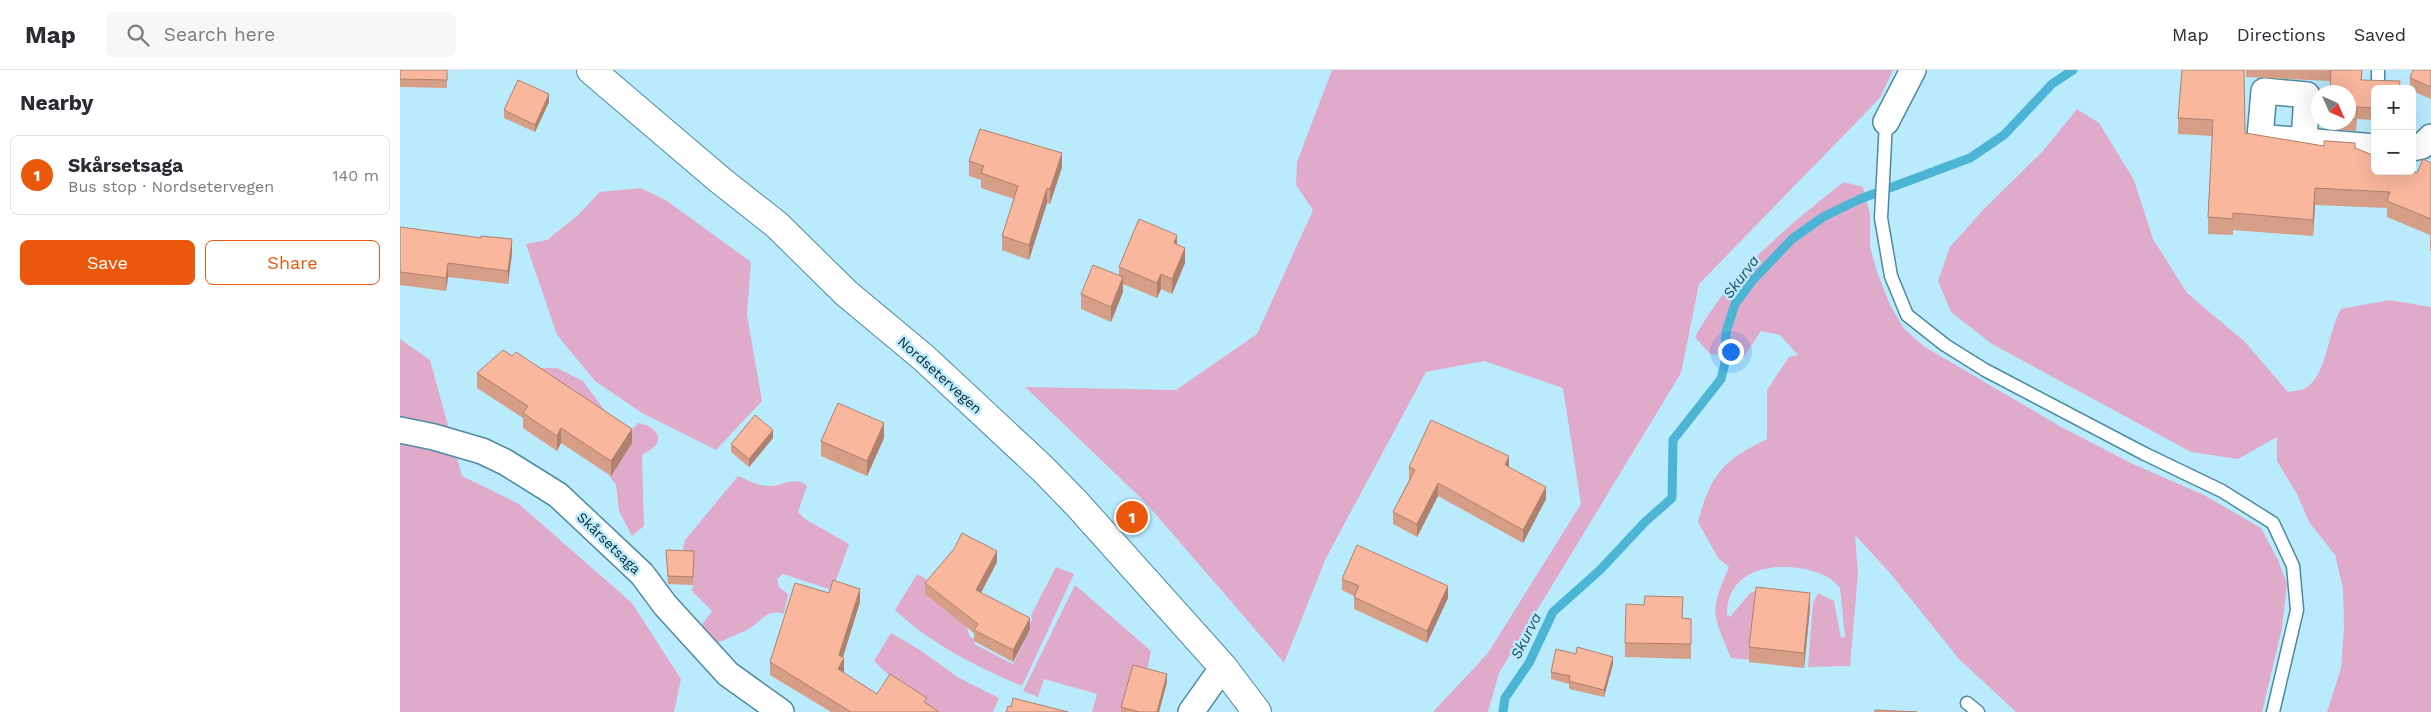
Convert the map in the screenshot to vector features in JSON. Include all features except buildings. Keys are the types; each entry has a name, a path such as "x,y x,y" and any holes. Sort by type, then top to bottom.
{"main road":[{"name":"Nordsetervegen","path":"591,70 720,180 777,225 846,293 924,358 1036,463 1077,504 1223,667 1257,712"}],"street":[{"path":"1886,122 1913,70"},
{"path":"2416,147 2422,146 2431,137"},
{"path":"2304,140 2371,147"},
{"name":"Skårsetsaga","path":"400,430 434,437 482,451 505,462 558,495 642,574 671,612 728,674 781,712"},
{"path":"1191,712 1223,667"}],"lane":[{"path":"1886,122 1881,218 1891,276 1907,315 1945,346 1985,370 2222,491 2273,523 2293,566 2297,610 2273,712"},
{"path":"1966,703 1978,712"}],"shaded area":[{"path":"1332,70 1893,70 1880,98 1699,284 1681,373 1499,673 1488,712 1433,712 1488,653 1581,504 1563,388 1484,361 1426,372 1326,558 1284,663 1146,503 1025,387 1176,390 1257,334 1313,210 1296,185 1297,162"},
{"path":"2077,109 2099,123 2134,180 2153,239 2187,293 2244,341 2288,392 2305,388 2314,381 2323,362 2341,309 2389,300 2431,307 2431,712 2327,712 2341,668 2344,627 2343,588 2335,555 2309,522 2297,494 2277,461 2277,437 2238,459 2191,452 1992,344 1951,312 1938,281 1950,247 1984,209 2043,151"},
{"path":"1844,182 1863,187 1870,214 1870,247 1877,272 1890,305 1904,329 1925,347 2063,428 2133,464 2204,495 2261,528 2278,560 2287,584 2282,628 2262,712 2016,712 1959,659 1890,573 1855,535 1858,573 1850,666 1808,667 1813,603 1818,593 1834,601 1841,638 1845,637 1840,588 1826,576 1795,568 1778,567 1762,570 1748,575 1737,585 1729,598 1727,615 1730,617 1750,593 1758,590 1752,660 1731,658 1720,631 1715,612 1718,594 1729,567 1718,558 1698,522 1708,492 1720,471 1739,454 1767,439 1767,390 1789,357 1798,355 1780,335 1761,331 1744,357 1710,354 1695,337 1709,314 1742,271 1781,234"},
{"path":"641,188 667,201 751,262 747,315 762,401 716,450 642,413 595,381 557,335 526,244 547,240 578,215 600,192"},
{"path":"400,339 430,360 462,476 519,504 632,603 681,679 674,712 400,712"},
{"path":"507,354 541,368 557,368 583,381 611,419"},
{"path":"638,423 646,425 653,430 658,436 658,440 655,446 642,455 644,526 632,536 619,511 616,485 609,476 630,445 632,430"},
{"path":"738,476 765,486 774,486 793,481 807,486 798,512 805,519 849,544 834,586 838,592 783,574 777,579 779,587 788,594 784,614 769,614 747,630 715,644 702,630 703,623 712,611 691,590 693,587 693,560 683,548 685,540"},
{"path":"1056,567 1074,574 1022,686 955,654 924,634 895,610 917,574 974,607 966,625 970,637 976,640 974,644 1013,664 1030,631 1027,629 1032,620 1031,615"},
{"path":"1075,585 1151,651 1148,667 1134,674 1123,712 1092,712 1097,694 1044,679 1038,697 1023,691"},
{"path":"891,633 920,650 959,678 999,698 993,712 939,712 894,680 874,661"}],"waterway":[{"name":"Skurva","path":"1503,712 1505,698 1529,663 1553,612 1600,570 1645,522 1672,498 1673,440 1721,379 1725,363 1726,332 1735,304 1752,281 1792,239 1823,217 1860,199 1970,158 2004,135 2052,84 2073,70"}],"place":[{"name":"Skårsetsaga","path":"1132,517"}]}
